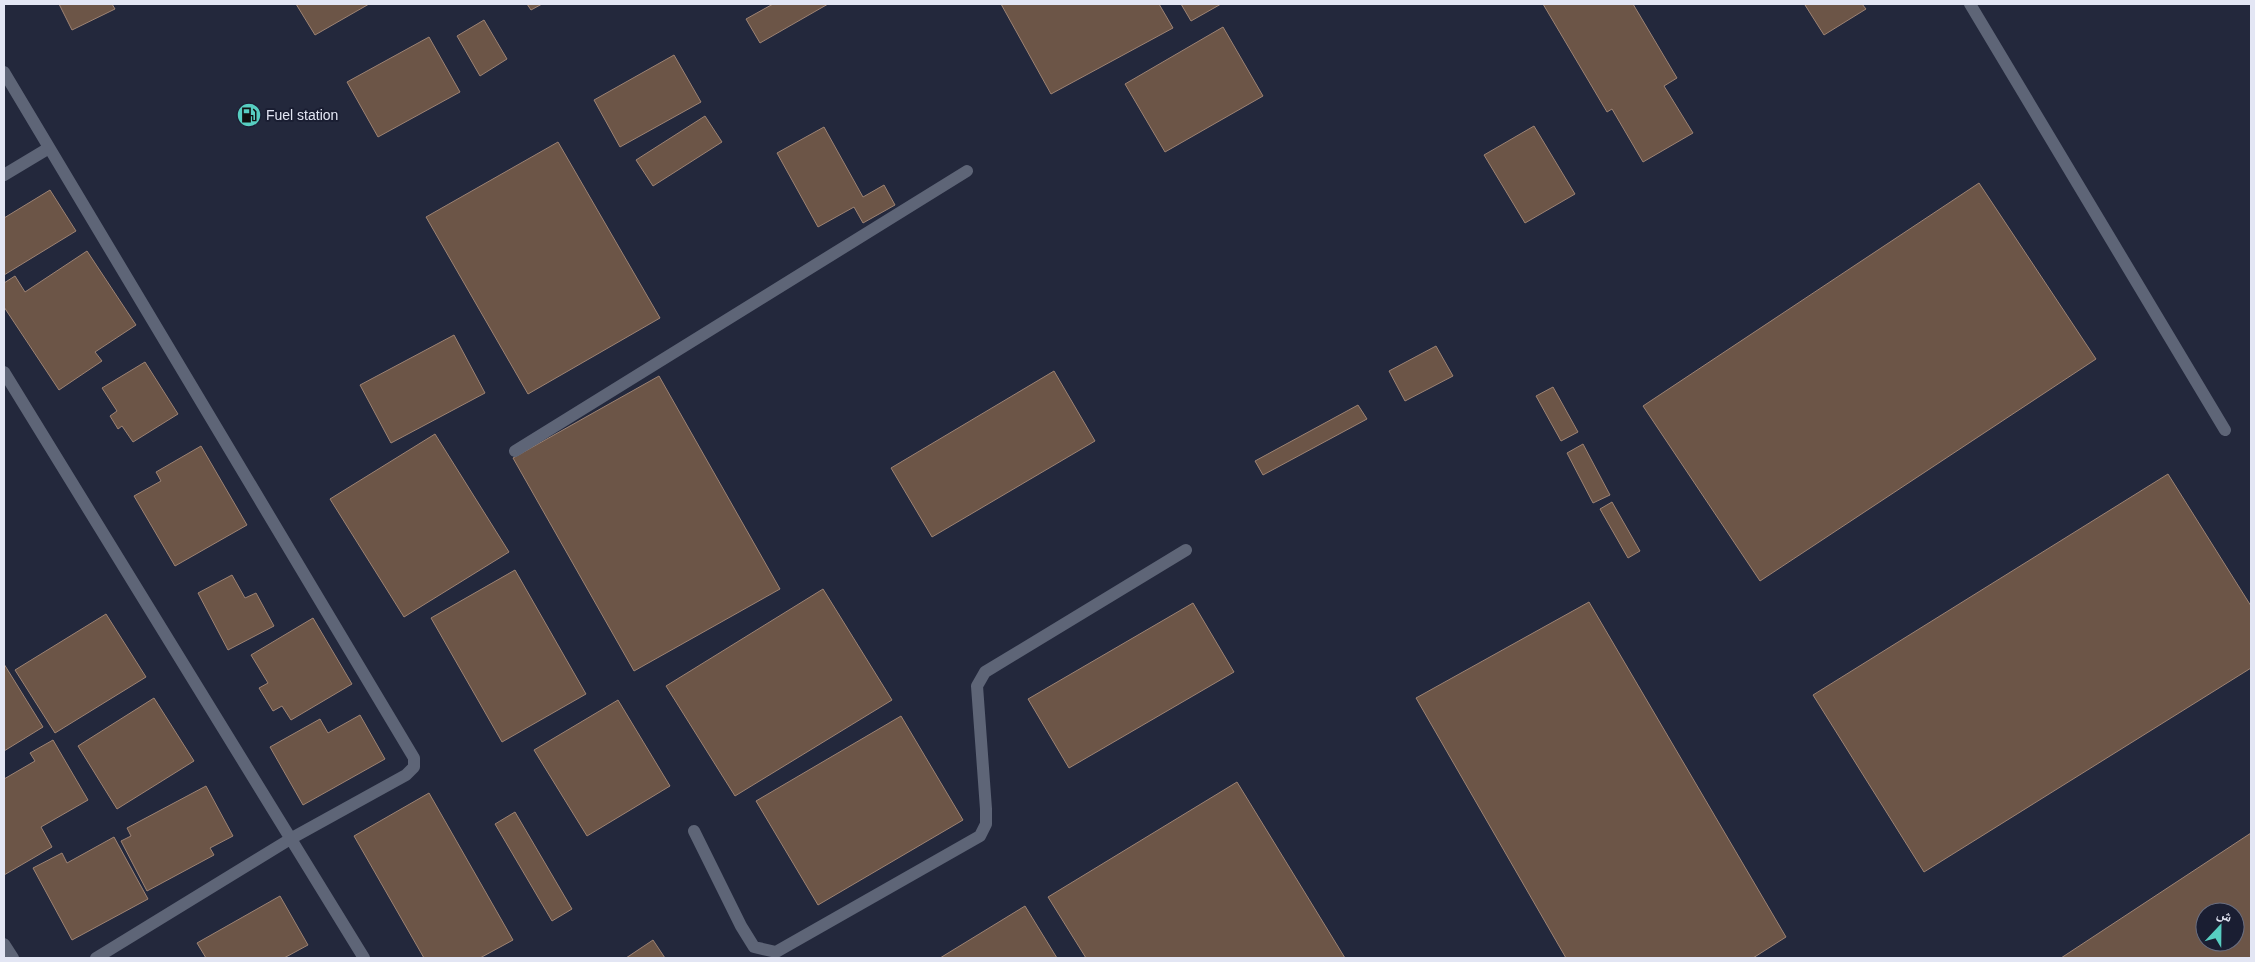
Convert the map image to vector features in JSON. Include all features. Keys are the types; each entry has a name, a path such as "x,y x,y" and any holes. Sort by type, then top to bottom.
{"street":[{"path":"1970,4 2225,430"},
{"path":"4,72 414,758 414,767 406,775 292,838 96,958"},
{"path":"4,175 49,148"},
{"path":"515,450 967,171"},
{"path":"4,372 364,958"},
{"path":"694,831 741,926 754,948 776,952 980,836 986,824 986,809 976,686 985,672 1186,550"},
{"path":"4,944 13,958"}],"building":[{"path":"59,4 112,4 115,9 72,30"},
{"path":"296,4 369,4 315,35"},
{"path":"527,4 542,4 531,10"},
{"path":"773,4 828,4 760,43 746,19"},
{"path":"1001,4 1159,4 1173,28 1051,94"},
{"path":"1181,4 1221,4 1191,21"},
{"path":"1543,4 1633,4 1677,78 1664,86 1693,133 1643,162 1612,109 1607,112"},
{"path":"1862,4 1866,9 1824,35 1805,5"},
{"path":"484,20 507,59 480,76 457,36"},
{"path":"1223,27 1263,96 1165,152 1125,84"},
{"path":"429,37 460,92 378,137 347,82"},
{"path":"674,55 701,102 620,147 594,100"},
{"path":"705,116 722,142 653,186 636,160"},
{"path":"1534,126 1575,194 1525,223 1484,155"},
{"path":"824,127 863,197 884,185 895,205 863,223 854,207 818,227 777,153"},
{"path":"558,142 660,318 528,394 426,217"},
{"path":"1979,183 2096,359 1760,581 1643,406"},
{"path":"50,190 76,231 4,275 4,218"},
{"path":"87,251 136,325 95,352 102,361 59,390 4,307 4,283 15,276 25,292"},
{"path":"454,335 485,393 391,443 360,385"},
{"path":"1436,346 1453,376 1405,401 1389,371"},
{"path":"145,362 178,414 133,442 122,426 118,429 110,416 117,411 102,388"},
{"path":"1054,371 1095,441 932,537 891,468"},
{"path":"659,376 780,589 634,671 513,458"},
{"path":"1553,387 1578,432 1561,441 1536,396"},
{"path":"1358,405 1367,419 1263,475 1255,461"},
{"path":"435,434 509,552 404,617 330,499"},
{"path":"1583,444 1610,495 1593,503 1567,453"},
{"path":"201,446 247,525 175,566 134,496 161,481 156,472"},
{"path":"2168,474 2251,606 2251,668 1924,872 1813,695"},
{"path":"1612,502 1640,551 1628,558 1600,509"},
{"path":"515,570 586,694 502,742 431,618"},
{"path":"232,575 245,598 256,593 274,626 228,650 198,593"},
{"path":"823,589 892,700 735,796 666,686"},
{"path":"1589,602 1786,937 1753,958 1566,958 1416,698"},
{"path":"1193,603 1234,672 1069,768 1028,699"},
{"path":"106,614 146,677 55,733 15,670"},
{"path":"313,618 352,684 291,720 282,706 273,711 259,688 268,683 251,655"},
{"path":"4,664 43,727 4,751"},
{"path":"154,698 194,761 117,809 78,746"},
{"path":"618,700 670,786 587,836 534,750"},
{"path":"360,715 385,759 303,805 270,747 320,719 328,733"},
{"path":"901,716 963,820 818,905 756,801"},
{"path":"53,740 88,800 41,827 52,847 4,875 4,779 35,761 30,753"},
{"path":"1237,782 1345,958 1086,958 1048,897"},
{"path":"206,786 233,836 210,848 214,855 147,891 121,841 131,836 127,828"},
{"path":"429,793 513,940 480,958 424,958 354,836"},
{"path":"515,812 572,909 552,921 495,824"},
{"path":"2251,833 2251,958 2061,958"},
{"path":"114,837 148,899 72,940 33,868 62,853 67,863"},
{"path":"280,896 308,945 284,958 206,958 197,943"},
{"path":"1025,906 1057,958 940,958"},
{"path":"653,940 665,958 626,958"}],"place":[{"name":"Fuel station","path":"249,115"}]}
